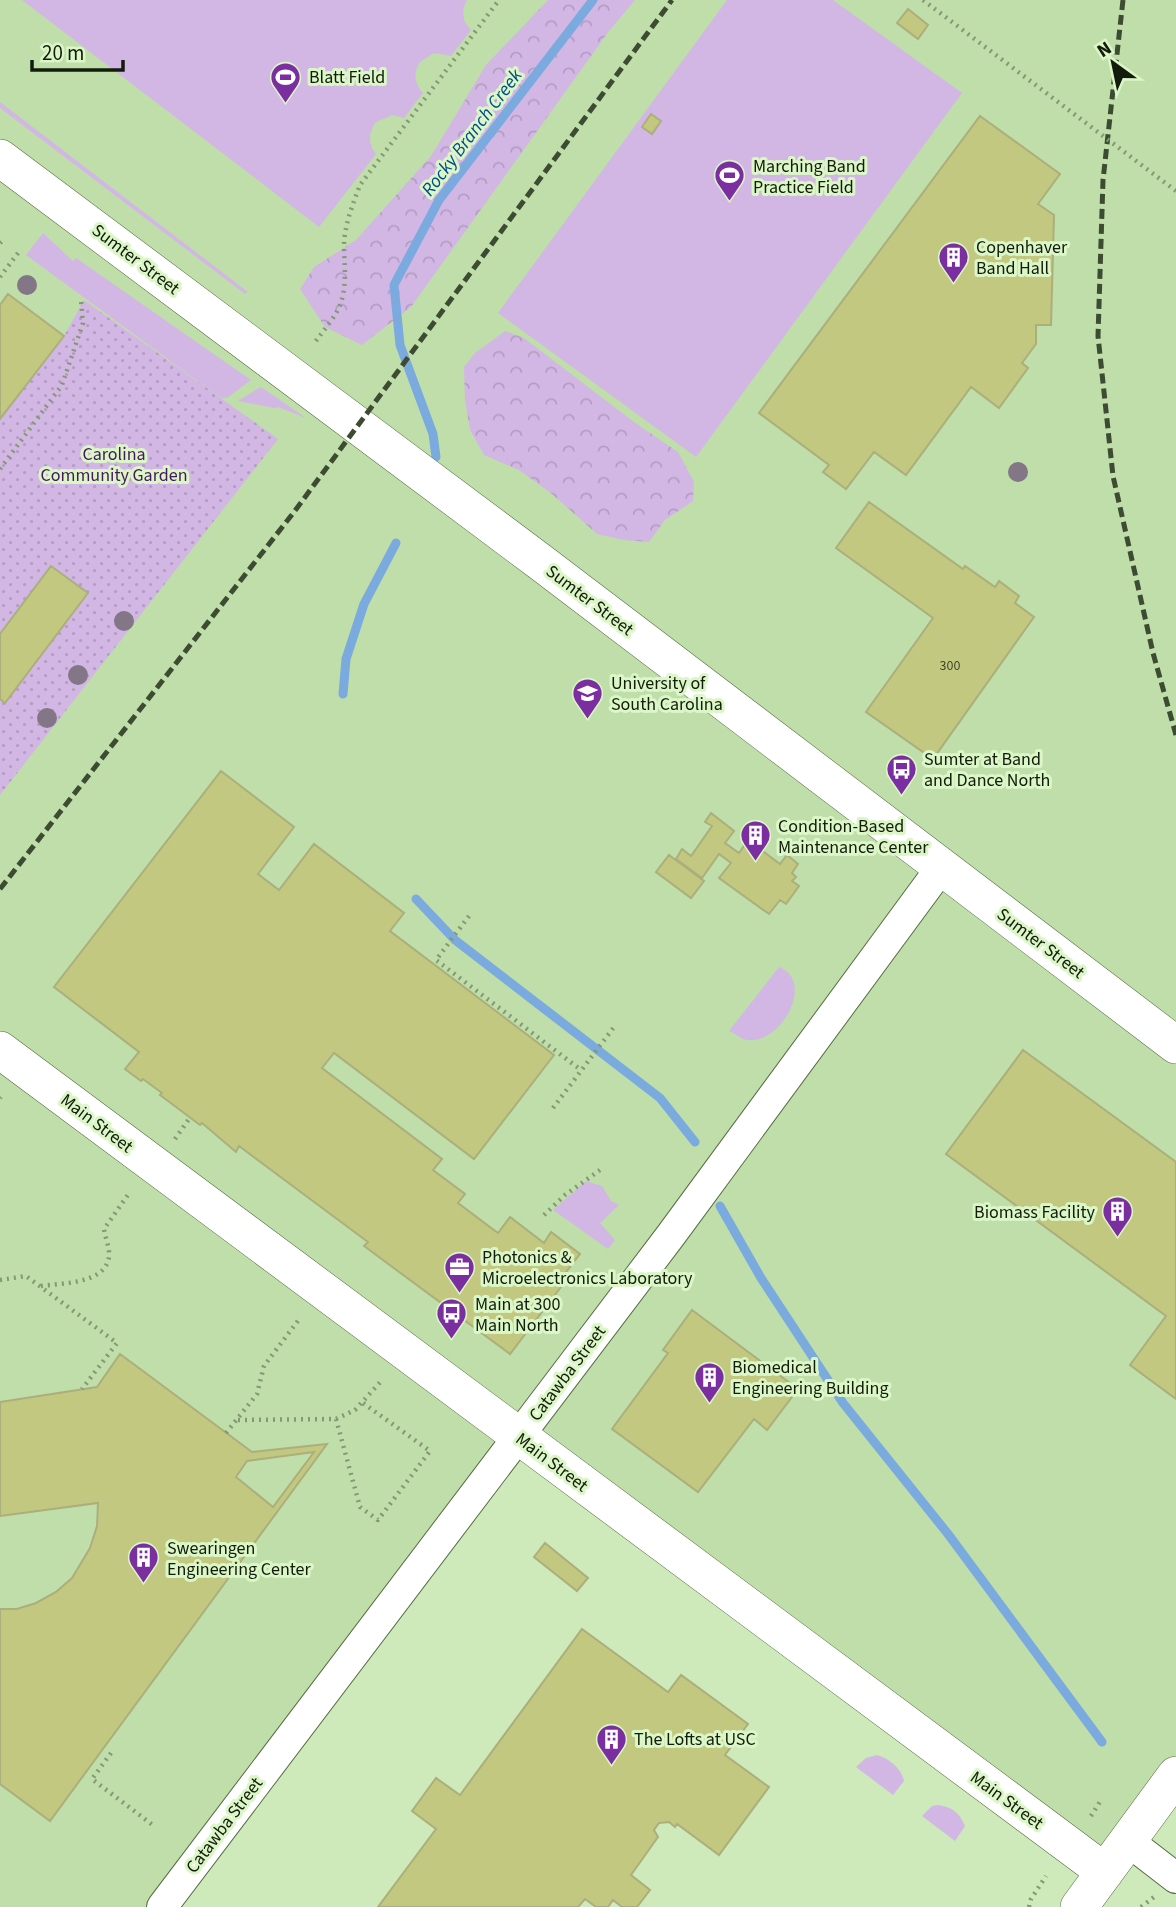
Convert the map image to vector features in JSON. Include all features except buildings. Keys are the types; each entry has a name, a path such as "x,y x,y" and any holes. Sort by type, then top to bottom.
{"street":[{"name":"Sumter Street","path":"0,158 463,504 1176,1045"},
{"name":"Catawba Street","path":"162,1907 671,1236 941,868"},
{"name":"Main Street","path":"0,1050 1105,1872"},
{"path":"1079,1907 1176,1775"},
{"path":"1128,1841 1176,1878"}],"path":[{"path":"316,341 334,316 341,300 346,270 344,242 349,213 360,185 499,0"},
{"path":"923,0 1176,191"},
{"path":"0,277 18,253"},
{"path":"0,469 62,384 83,323 81,300"},
{"path":"469,916 436,960 581,1070"},
{"path":"553,1108 614,1027"},
{"path":"175,1139 189,1119"},
{"path":"544,1215 565,1195 600,1170"},
{"path":"40,1286 90,1278 101,1271 109,1257 104,1229 130,1192"},
{"path":"0,1280 26,1276 117,1343 82,1390"},
{"path":"226,1433 257,1394 264,1366 300,1318"},
{"path":"238,1420 336,1419 346,1416 363,1403 383,1379"},
{"path":"336,1419 360,1507 378,1520 430,1451 363,1403"},
{"path":"111,1753 92,1779 154,1826"},
{"path":"1091,1816 1101,1800"},
{"path":"1030,1907 1031,1899 1046,1876"}],"shaded area":[{"name":"University of South Carolina","path":"0,0 1176,0 1176,1757 1092,1868 517,1440 166,1907 0,1907"}],"green space":[{"name":"Blatt Field","path":"22,0 467,0 463,16 471,30 451,56 434,53 420,62 416,78 423,93 404,118 393,115 376,122 370,138 376,154 319,227"},
{"path":"548,0 635,0 609,31 411,307 362,345 325,327 300,289 314,267 356,240 431,156 486,65"},
{"name":"Marching Band Practice Field","path":"727,0 833,0 962,93 696,457 498,313"},
{"path":"0,102 248,292 245,294 0,108"},
{"path":"43,233 73,261 76,258 251,380 227,398 221,398 26,255"},
{"name":"Carolina Community Garden","path":"84,300 278,439 0,795 0,419 64,336"},
{"path":"505,331 524,338 678,452 694,482 693,501 665,520 649,542 597,534 552,494 519,470 484,455 470,430 465,400 464,367 475,353"},
{"path":"261,387 306,418 278,407 238,401"},
{"path":"779,967 790,975 794,986 794,999 780,1025 756,1040 743,1039 729,1031"},
{"path":"586,1181 602,1186 611,1201 619,1205 600,1223 615,1240 608,1249 553,1210"},
{"path":"877,1755 894,1765 903,1777 904,1781 893,1795 856,1767 866,1758"},
{"path":"938,1805 954,1811 965,1826 955,1841 922,1816 932,1806"}],"waterway":[{"name":"Rocky Branch Creek","path":"436,457 433,434 400,345 394,285 439,200 593,0"},
{"name":"Rocky Branch Creek","path":"343,694 346,659 364,604 396,543"},
{"path":"416,899 455,940 660,1098 695,1142"},
{"path":"720,1206 761,1278 843,1403 948,1534 1102,1742"}],"railway":[{"path":"0,889 294,512 672,0"},
{"path":"1123,0 1103,180 1098,336 1113,476 1153,653 1176,735"}],"place":[{"name":"Blatt Field","path":"286,104"},
{"name":"Marching Band Practice Field","path":"730,203"},
{"name":"Copenhaver Band Hall","path":"953,284"},
{"name":"University of South Carolina","path":"588,720"},
{"name":"Sumter at Band and Dance North","path":"901,796"},
{"name":"Condition-Based Maintenance Center","path":"755,863"},
{"name":"Biomass Facility","path":"1118,1239"},
{"name":"Photonics & Microelectronics Laboratory","path":"459,1294"},
{"name":"Main at 300 Main North","path":"452,1341"},
{"name":"Biomedical Engineering Building","path":"709,1404"},
{"name":"Swearingen Engineering Center","path":"144,1585"},
{"name":"The Lofts at USC","path":"611,1766"}]}
